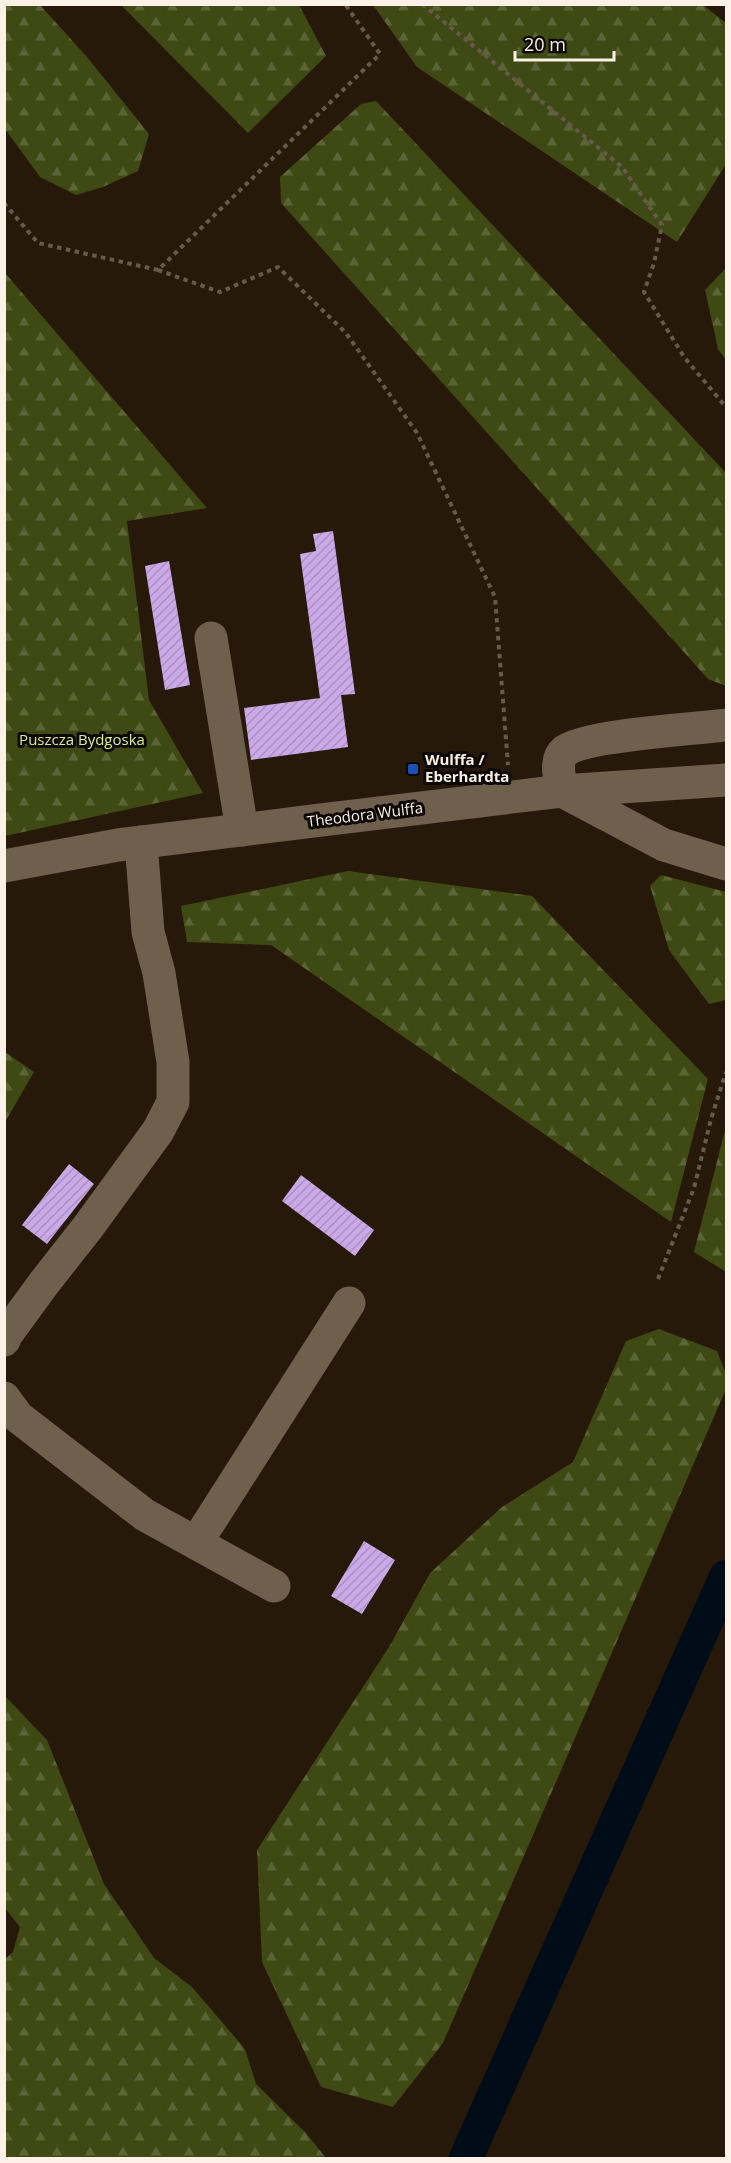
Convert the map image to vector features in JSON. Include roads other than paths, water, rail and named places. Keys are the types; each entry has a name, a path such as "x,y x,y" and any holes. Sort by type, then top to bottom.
{"street":[{"path":"211,638 242,830"},
{"path":"726,725 624,736 580,744 564,752 559,763 562,791 664,845 726,864"},
{"name":"Theodora Wulffa","path":"4,866 141,842 562,791 726,780"},
{"path":"4,1340 158,1131 173,1102 173,1062 159,972 148,932 141,842"},
{"path":"196,1543 349,1303"},
{"path":"4,1398 18,1417 136,1508 274,1586"}],"waterway":[{"path":"466,2158 726,1577"}],"place":[{"name":"Wulffa / Eberhardta","path":"413,769"}],"park label":[{"name":"Puszcza Bydgoska","path":"82,740"}]}
